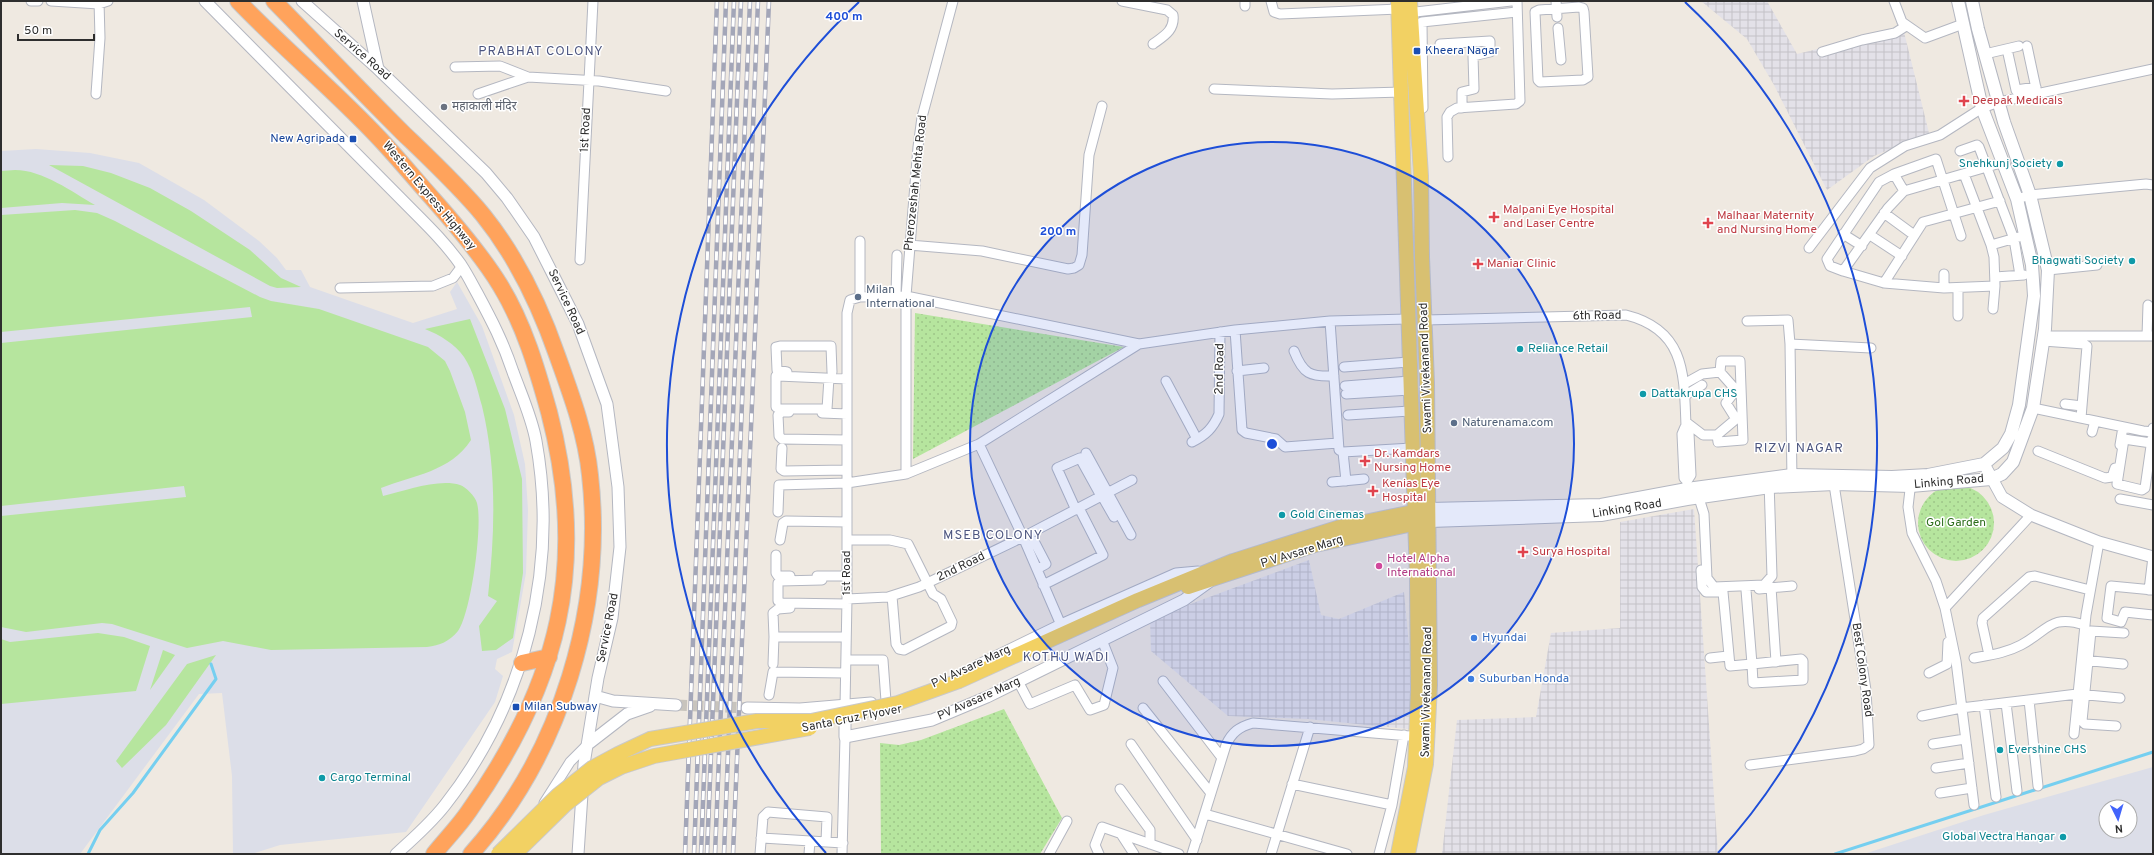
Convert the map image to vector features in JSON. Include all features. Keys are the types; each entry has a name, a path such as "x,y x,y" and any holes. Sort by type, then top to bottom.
{"highway":[{"name":"Western Express Highway","path":"238,1 379,138 462,232 500,285 523,329 543,390 557,443 564,481 567,539 565,574 558,625 534,700 509,750 468,813 434,854"},
{"name":"Western Express Highway","path":"274,1 483,215 522,274 546,322 583,435 590,474 592,511 591,573 583,627 556,716 531,767 491,831 471,854"},
{"path":"522,663 548,657"}],"main road":[{"path":"1959,6 1973,4"},
{"name":"Linking Road","path":"1429,515 1601,510 1692,491 1792,480 1911,481 1991,479 2002,474 2013,462 2033,408 2044,338 2048,296 2048,270 2030,195 2004,122 1973,4"},
{"name":"Linking Road","path":"1911,481 1984,464 2003,448 2011,434 2020,404 2034,296 2032,265 2027,235 2017,199 2004,162 1982,108 1959,6"},
{"name":"Swami Vivekanand Road","path":"1406,15 1402,92 1410,413 1414,517 1423,578"},
{"name":"Swami Vivekanand Road","path":"1398,854 1407,845 1415,767 1423,622 1423,578 1429,515 1421,176 1406,15"},
{"name":"P V Avsare Marg","path":"1206,579 1291,548 1314,545 1414,517 1429,515"},
{"name":"Santa Cruz Flyover","path":"514,854 565,805 599,778 621,767 654,756 824,726 902,709 1206,579"},
{"path":"498,854 558,795 592,768 650,739 757,721 811,721 898,703 961,685"}],"street":[{"path":"31,1 38,1"},
{"path":"51,1 102,2 96,94"},
{"path":"205,1 413,211 442,241 462,266 500,336 536,439 542,486 543,542 538,592 522,663 509,698 471,769 444,807 396,854"},
{"name":"Service Road","path":"302,1 378,68 486,173 507,198 534,236 578,324 607,404 618,487 620,547 612,618 595,696 584,764 578,854"},
{"path":"363,1 378,68"},
{"name":"1st Road","path":"580,260 588,80 594,1"},
{"name":"Pherozeshah Mehta Road","path":"906,474 906,296 909,245 922,117 954,1"},
{"path":"1122,1 1167,10 1173,15 1172,24 1168,33 1153,44"},
{"path":"1272,1 1274,12 1280,14 1406,15 1511,1"},
{"path":"1448,157 1447,117 1454,109 1516,104 1520,101 1517,1"},
{"path":"1894,1 1902,22 1926,38 1963,24"},
{"path":"1579,7 1584,10 1588,74 1585,80 1540,82 1538,80 1534,14 1539,10 1557,9 1579,7"},
{"path":"1406,15 1424,21 1517,12"},
{"path":"1406,15 1425,156"},
{"path":"1822,52 1862,40 1895,33 1906,26"},
{"path":"1558,28 1561,60"},
{"path":"1440,44 1490,40 1490,52 1473,56 1474,89 1462,92 1462,108"},
{"path":"1985,54 2023,46 2036,91"},
{"path":"2007,49 2016,90 2036,91"},
{"path":"455,67 500,66 528,77 588,80 666,91"},
{"path":"1809,248 1870,168 1906,146 1940,135 1982,108 1999,102 2036,91 2153,69"},
{"path":"478,94 528,77"},
{"path":"1214,89 1332,94 1402,92"},
{"path":"909,245 982,251 1057,268 1074,268 1079,265 1082,255 1089,155 1102,106"},
{"path":"1960,151 1978,146 2014,239 2022,275 1995,282 1958,288 1944,288 1884,283 1843,271 1830,266 1827,262 1843,234 1879,182 1894,174 1936,160 1961,236"},
{"path":"1843,271 1870,235 1884,213 1904,192 2004,162"},
{"path":"1894,174 1904,192"},
{"path":"1964,174 1978,206 1994,257 1995,282 1993,308"},
{"path":"2017,199 2030,195 2146,184 2153,185"},
{"path":"1884,283 1923,222 2000,201"},
{"path":"1884,213 1914,235"},
{"path":"1843,234 1862,246"},
{"path":"1870,235 1902,256"},
{"path":"1991,245 2027,235"},
{"path":"860,241 859,297 906,296 1139,344 1234,330 1330,321 1408,318"},
{"path":"896,296 897,255"},
{"path":"2048,270 2097,265"},
{"path":"340,288 433,286 453,278 462,266"},
{"path":"1944,274 1944,288"},
{"path":"1958,288 1958,316"},
{"name":"1st Road","path":"842,854 844,844 847,602 848,305 850,300 859,297"},
{"path":"2044,338 2150,333 2148,305"},
{"name":"6th Road","path":"1425,320 1626,315 1648,322 1665,337 1680,360 1684,384 1685,421 1689,433 1692,491 1698,514 1702,586 1708,593 1723,592"},
{"path":"1747,321 1788,320 1790,344 1792,480"},
{"path":"1330,321 1339,450 1343,452 1412,448"},
{"path":"1234,330 1241,426 1246,433 1272,438 1285,447 1338,443"},
{"name":"2nd Road","path":"1166,381 1195,440 1214,426 1219,414 1220,332"},
{"path":"2044,338 2084,344 2087,346 2081,418"},
{"path":"778,512 779,486 847,483 906,474 979,444 1139,344"},
{"path":"1790,344 1871,348"},
{"path":"830,375 776,376 776,407 779,409 828,409 830,375 831,346 776,347 779,372 830,375 847,376"},
{"path":"1294,351 1299,365 1310,374 1316,377 1334,376"},
{"path":"1717,435 1718,442 1743,440 1739,419 1739,390 1739,360 1720,362 1720,372 1739,390"},
{"path":"1344,367 1409,362"},
{"path":"1237,372 1264,368"},
{"path":"1684,384 1702,374 1720,372"},
{"path":"1684,396 1702,385"},
{"path":"1345,390 1410,386"},
{"path":"1739,390 1726,403 1739,419"},
{"path":"2068,415 2067,404 2082,406"},
{"path":"2033,408 2153,432"},
{"path":"847,414 782,412 778,415 779,436 782,439 847,440"},
{"path":"1348,418 1410,413"},
{"path":"1685,421 1703,434 1717,435 1739,419"},
{"path":"1685,421 1698,425"},
{"path":"2092,432 2095,421"},
{"path":"2129,428 2131,440"},
{"path":"2038,451 2109,478 2114,474 2129,428"},
{"path":"2151,443 2124,439 2116,483 2142,490 2146,486 2153,428"},
{"path":"979,444 1023,537 1061,625"},
{"path":"782,448 781,469 784,471 847,470"},
{"path":"1343,452 1346,481"},
{"path":"1086,453 1102,494 1131,534"},
{"path":"1108,553 1057,468 1080,458 1114,517"},
{"path":"1984,464 2002,497 2031,515 2099,542 2153,557 2151,590 2111,586 2107,618 2121,622 2125,612 2153,614"},
{"path":"1332,482 1364,479"},
{"name":"2nd Road","path":"822,580 780,581 778,583 778,601 782,603 847,602 906,593 1023,537 1102,494 1132,480"},
{"name":"Best Colony Road","path":"1750,765 1855,751 1863,749 1869,745 1866,690 1833,480"},
{"path":"1911,481 1908,507 1912,533 1936,581 1945,608 1956,661 1974,805"},
{"path":"1692,491 1704,514 1707,578 1710,584 1714,587 1728,588 1764,585 1772,576 1769,482"},
{"path":"2120,499 2153,505"},
{"path":"1044,584 1103,555 1080,506"},
{"path":"1945,608 2031,515"},
{"path":"780,540 783,523 786,521 847,522"},
{"path":"847,540 890,540 908,544 929,582 933,594 941,599 952,624 904,650 899,649 896,646 892,596"},
{"path":"1034,542 1046,564 1037,570"},
{"path":"2074,734 2081,694 2085,625 2099,542"},
{"path":"776,555 776,573 778,576 847,576"},
{"name":"P V Avsare Marg","path":"747,708 800,709 845,706 896,699 945,681 1061,625 1176,574 1206,579"},
{"path":"1991,652 1982,623 1983,618 2029,577 2035,576 2090,592"},
{"name":"PV Avasare Marg","path":"845,737 932,720 1018,682 1184,600 1206,579"},
{"path":"1746,590 1752,664 1753,683 1804,680 1802,660 1776,662 1752,664 1730,666 1728,656 1723,592 1771,587 1792,586"},
{"path":"1771,587 1776,662"},
{"path":"2064,588 2090,592"},
{"path":"773,664 773,613 775,610 781,608 824,608"},
{"path":"1974,658 2023,644 2060,621 2070,620 2085,625"},
{"path":"2084,660 2091,631 2124,633"},
{"path":"1929,673 1947,664 1949,632"},
{"path":"774,637 846,637"},
{"path":"1018,682 1030,704 1075,685 1078,687 1090,710 1104,705 1113,668 1102,640"},
{"path":"1710,658 1728,656"},
{"path":"846,660 883,660 886,701"},
{"path":"2084,660 2123,664"},
{"path":"769,695 772,672 846,673"},
{"path":"1163,681 1222,758"},
{"path":"2081,694 2083,723 2116,726"},
{"path":"1922,716 1961,708 2081,694 2120,698"},
{"path":"595,696 613,701 676,705"},
{"path":"2029,700 2038,786"},
{"path":"2006,703 2017,791"},
{"path":"514,854 570,762 587,745 627,714 654,704"},
{"path":"1984,705 1996,797"},
{"path":"1142,708 1210,792"},
{"path":"1192,854 1205,814 1210,792 1231,734 1240,727 1253,723 1416,736 1392,804 1380,854"},
{"path":"1271,854 1310,727"},
{"path":"1933,744 1965,739"},
{"path":"1131,744 1197,840"},
{"path":"1936,768 1969,763"},
{"path":"1292,784 1392,804"},
{"path":"1940,793 1972,788"},
{"path":"1120,789 1150,830 1150,844"},
{"path":"760,854 763,817 768,812 827,817 826,842"},
{"path":"1205,814 1347,854"},
{"path":"1048,854 1067,821"},
{"path":"1099,854 1095,845 1102,827 1179,854"},
{"path":"1121,834 1134,854"},
{"path":"761,838 844,844"},
{"path":"809,854 810,841"}],"shaded area":[{"path":"1701,1 1767,1 1797,54 1903,28 1929,133 1874,156 1827,190 1774,85 1747,39"},
{"path":"36,149 90,153 139,163 204,200 259,241 277,258 286,270 301,270 310,287 413,323 457,309 450,292 457,282 482,326 514,415 525,464 528,510 526,573 512,652 497,659 495,669 503,676 495,702 406,832 280,845 252,854 233,854 232,776 222,693 199,694 80,854 1,854 1,151"},
{"path":"1694,509 1718,854 1442,854 1457,720 1536,717 1551,633 1620,628 1620,522"},
{"path":"1309,560 1321,615 1339,619 1404,592 1417,730 1308,719 1228,716 1151,651 1150,619"},
{"path":"2153,767 2153,854 1864,854 1984,815"}],"green space":[{"path":"49,165 83,166 111,173 150,188 191,211 250,250 281,278 301,287 277,288 270,286"},
{"path":"1,171 26,171 47,178 95,205 62,203 1,208"},
{"path":"75,210 97,213 115,221 260,297 271,301 319,309 428,347 445,361 465,412 471,440 462,451 442,466 418,476 381,488 383,496 432,484 452,483 465,488 476,500 478,530 475,568 463,621 458,631 451,638 440,644 427,647 271,650 223,641 187,648 112,624 102,623 26,632 1,627 1,516 186,497 184,486 1,506 1,343 252,317 250,307 1,332 1,215"},
{"path":"915,313 1124,347 913,459"},
{"path":"470,319 505,409 522,479 523,573 513,638 496,650 482,651 479,626 497,601 488,596 492,548 493,500 487,429 475,381 464,357 447,340 425,329"},
{"name":"Gol Garden","path":"1956,485 1970,488 1983,496 1991,509 1994,523 1991,537 1983,550 1970,558 1956,561 1942,558 1929,550 1921,537 1918,523 1921,509 1929,496 1942,488"},
{"path":"98,633 124,637 150,646 136,691 1,704 1,639 10,642"},
{"path":"163,650 175,655 150,690"},
{"path":"216,655 166,725 122,768 116,761 187,664"},
{"path":"1004,709 1062,818 1040,854 881,854 880,743 899,745 921,740"}],"waterway":[{"path":"88,854 100,830 133,793 216,679 211,664"},
{"path":"1835,854 2153,752"}],"tunnel":[{"path":"676,705 747,708"}],"railway":[{"path":"685,854 717,1"},
{"path":"694,854 726,1"},
{"path":"701,854 734,1"},
{"path":"707,854 741,1"},
{"path":"715,854 750,1"},
{"path":"724,854 758,1"},
{"path":"733,854 769,1"}],"place":[{"name":"Kheera Nagar","path":"1417,51"},
{"name":"Deepak Medicals","path":"1964,101"},
{"name":"महाकाली मंदिर","path":"444,107"},
{"name":"New Agripada","path":"353,139"},
{"name":"Snehkunj Society","path":"2060,164"},
{"name":"Malpani Eye Hospital and Laser Centre","path":"1494,217"},
{"name":"Malhaar Maternity and Nursing Home","path":"1708,223"},
{"name":"Bhagwati Society","path":"2132,261"},
{"name":"Maniar Clinic","path":"1478,264"},
{"name":"Milan International","path":"858,297"},
{"name":"Reliance Retail","path":"1520,349"},
{"name":"Dattakrupa CHS","path":"1643,394"},
{"name":"Naturenama.com","path":"1454,423"},
{"name":"Dr. Kamdars Nursing Home","path":"1365,461"},
{"name":"Kenias Eye Hospital","path":"1373,491"},
{"name":"Gold Cinemas","path":"1282,515"},
{"name":"Surya Hospital","path":"1523,552"},
{"name":"Hotel Alpha International","path":"1379,566"},
{"name":"Hyundai","path":"1474,638"},
{"name":"Suburban Honda","path":"1471,679"},
{"name":"Milan Subway","path":"516,707"},
{"name":"Evershine CHS","path":"2000,750"},
{"name":"Cargo Terminal","path":"322,778"},
{"name":"Global Vectra Hangar","path":"2063,837"}],"district":[{"name":"PRABHAT COLONY","path":"541,52"},
{"name":"RIZVI NAGAR","path":"1799,449"},
{"name":"MSEB COLONY","path":"993,536"},
{"name":"KOTHU WADI","path":"1066,658"}]}
